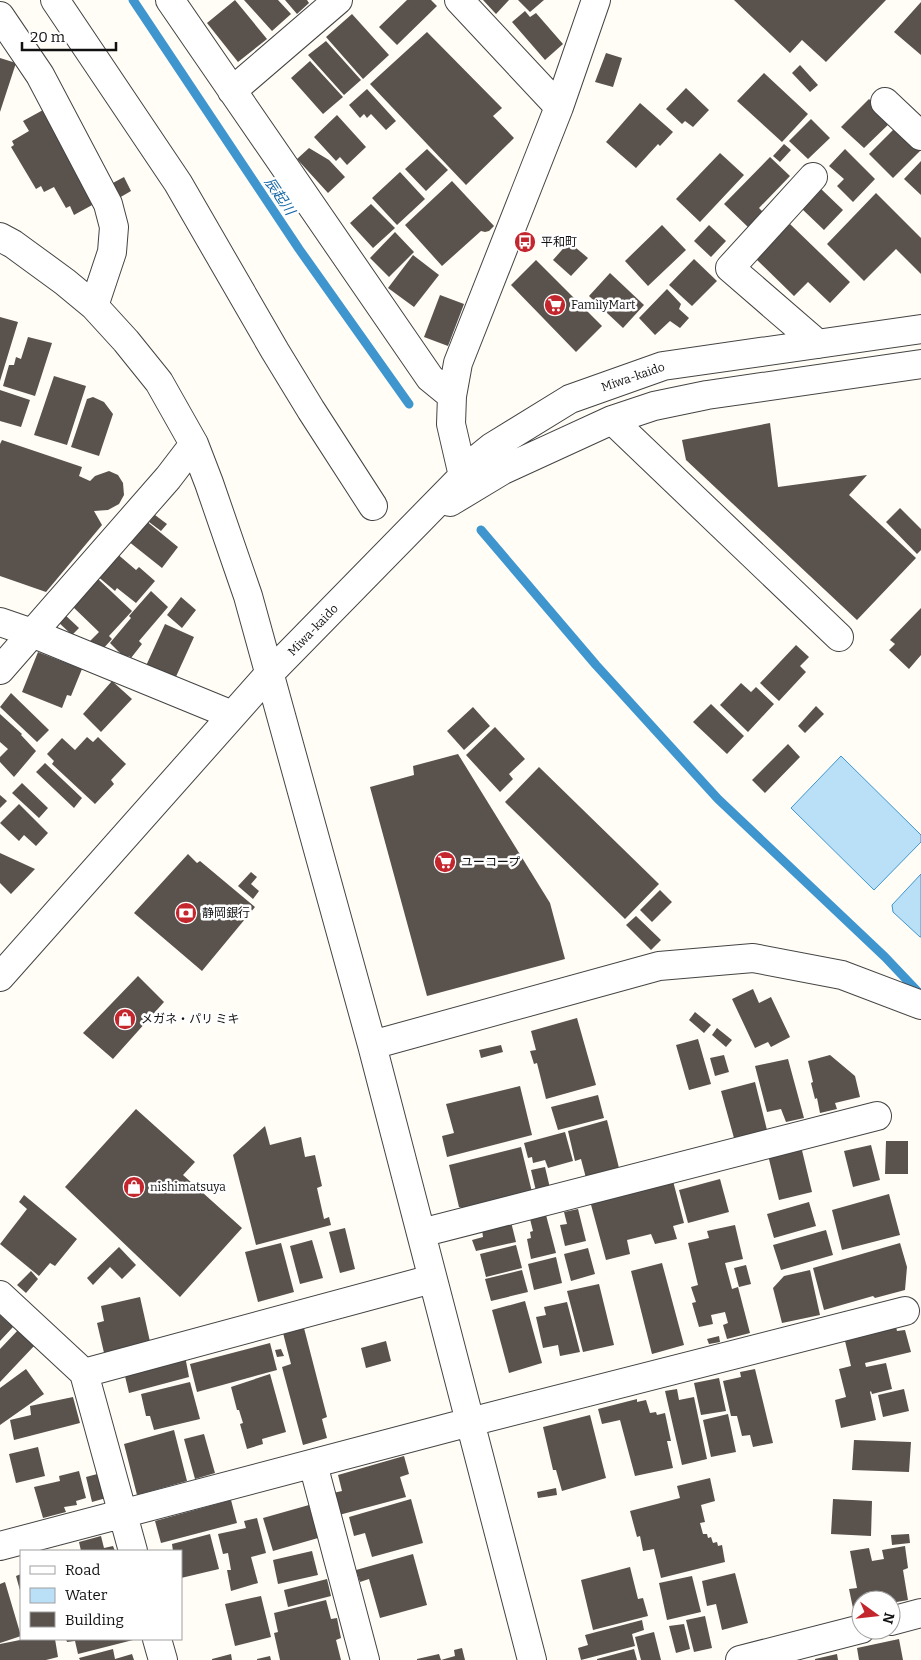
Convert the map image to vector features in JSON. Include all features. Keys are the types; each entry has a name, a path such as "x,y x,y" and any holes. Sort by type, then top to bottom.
{"street":[{"path":"55,0 178,183 280,360 373,506"},
{"path":"170,0 430,378 452,396"},
{"path":"232,91 338,0"},
{"path":"459,0 559,108"},
{"path":"463,476 451,424 452,396 458,363 559,108 596,0"},
{"path":"0,16 40,75 108,204 114,227 112,252 94,306"},
{"path":"885,102 921,136"},
{"path":"813,177 730,268 818,344"},
{"path":"0,237 13,244 66,282 94,306 126,341 159,382 194,444 209,483 248,596 372,1045 532,1660"},
{"name":"Miwa-kaido","path":"0,977 269,674 463,476 471,464 492,447 570,399 663,366 921,329"},
{"name":"Miwa-kaido","path":"419,521 502,470 612,420 654,406 707,395 921,364"},
{"path":"612,420 839,637"},
{"path":"0,670 168,478 194,444"},
{"path":"0,622 32,633 232,715"},
{"path":"372,1045 659,966 753,958 842,975 921,1005"},
{"path":"421,1233 877,1116"},
{"path":"84,1374 432,1279"},
{"path":"0,1295 84,1374 133,1550"},
{"path":"0,1546 905,1310"},
{"path":"313,1464 365,1660"},
{"path":"901,1618 921,1613"},
{"path":"740,1660 851,1632"},
{"path":"157,1640 162,1660"}],"water":[{"path":"841,756 921,835 921,842 874,890 791,808"},
{"path":"921,874 920,937 893,912 892,905"}],"building":[{"path":"235,0 267,39 238,62 207,23"},
{"path":"244,0 278,0 291,14 272,31"},
{"path":"285,0 307,0 309,3 297,14"},
{"path":"407,0 431,0 437,6 397,45 379,27"},
{"path":"483,0 509,0 496,14"},
{"path":"518,0 544,0 530,12"},
{"path":"734,0 886,0 826,62 802,40 790,53"},
{"path":"921,2 921,55 894,32"},
{"path":"525,11 530,17 536,13 563,44 545,60 512,22"},
{"path":"352,14 389,55 363,79 326,37"},
{"path":"427,32 502,108 493,116 514,138 466,185 370,84"},
{"path":"326,41 361,80 344,95 308,55"},
{"path":"606,53 622,58 613,87 595,82"},
{"path":"0,58 16,63 0,112"},
{"path":"310,61 343,97 323,114 291,78"},
{"path":"800,65 818,85 810,92 792,73"},
{"path":"764,73 808,114 782,142 737,101"},
{"path":"686,88 709,110 693,127 685,121 682,124 666,109"},
{"path":"367,89 396,121 386,130 371,114 367,118 364,114 360,118 349,105"},
{"path":"869,99 892,121 864,148 841,127"},
{"path":"640,103 673,132 660,146 658,144 636,168 606,142"},
{"path":"43,110 94,204 74,215 70,206 66,208 54,187 44,192 41,186 36,189 11,147 14,145 12,141 29,131 23,121"},
{"path":"337,115 366,147 347,165 340,157 336,161 314,137"},
{"path":"811,119 830,138 808,159 789,141"},
{"path":"896,127 921,150 893,178 869,154"},
{"path":"784,144 791,150 780,162 773,156"},
{"path":"309,148 329,160 345,177 328,193 297,159"},
{"path":"427,149 448,170 426,191 405,169"},
{"path":"845,149 875,179 853,202 837,186 844,179 829,166"},
{"path":"720,153 744,175 700,222 676,199"},
{"path":"770,157 790,176 759,208 764,213 749,228 724,204"},
{"path":"921,161 921,195 904,179"},
{"path":"400,172 425,199 397,225 372,198"},
{"path":"124,177 131,191 119,198 111,184"},
{"path":"452,181 494,226 489,231 481,231 442,266 405,225"},
{"path":"820,188 843,210 824,230 801,208"},
{"path":"876,193 921,238 921,274 896,249 864,281 827,244"},
{"path":"371,204 395,228 373,248 350,223"},
{"path":"790,224 850,282 830,303 808,282 794,296 756,259"},
{"path":"662,225 686,250 648,286 625,261"},
{"path":"709,225 726,241 711,257 694,241"},
{"path":"395,232 414,252 389,277 370,258"},
{"path":"569,242 588,258 571,276 553,260"},
{"path":"413,255 439,275 414,307 388,288"},
{"path":"694,259 717,281 692,306 669,285"},
{"path":"536,260 602,326 576,352 511,285"},
{"path":"610,273 644,305 623,328 589,296"},
{"path":"667,289 681,304 679,309 689,318 680,328 670,321 655,335 639,318"},
{"path":"440,295 464,304 448,346 424,337"},
{"path":"0,317 18,322 0,381"},
{"path":"28,337 52,343 35,396 3,386 9,365 14,365 16,357 21,359"},
{"path":"54,376 86,386 67,445 34,435"},
{"path":"0,390 30,400 21,427 0,421"},
{"path":"93,397 104,402 113,414 99,456 71,447 87,399"},
{"path":"770,423 778,487 867,475 849,495 916,558 857,620 686,460 682,440"},
{"path":"2,440 82,467 79,476 90,481 95,476 109,471 118,475 123,483 124,495 119,504 108,510 94,511 102,525 46,592 0,576 0,444"},
{"path":"900,508 921,529 921,550 917,554 886,522"},
{"path":"155,515 167,524 161,531 149,522"},
{"path":"145,520 178,547 162,568 128,541"},
{"path":"115,552 136,570 139,567 155,581 136,603 117,588 115,591 96,575"},
{"path":"97,578 132,611 109,636 112,639 101,651 90,641 99,632 71,605"},
{"path":"151,591 168,607 139,641 142,644 131,658 129,656 126,659 110,643 131,618 129,616"},
{"path":"181,597 196,610 182,628 167,615"},
{"path":"921,608 921,655 909,669 889,650 895,644 890,640"},
{"path":"63,613 79,628 72,635 56,620"},
{"path":"165,624 194,637 174,681 145,668"},
{"path":"796,645 809,657 800,666 806,672 779,701 760,683"},
{"path":"38,652 82,669 71,696 67,695 62,708 22,692"},
{"path":"112,681 132,699 101,732 83,714"},
{"path":"741,683 751,692 756,687 774,704 748,732 720,705"},
{"path":"11,693 49,730 37,742 0,707"},
{"path":"711,704 744,736 727,754 693,722"},
{"path":"816,706 824,714 805,733 798,726"},
{"path":"473,707 490,726 464,750 447,731"},
{"path":"0,714 22,734 36,751 14,777 0,762 0,757 8,749 0,742"},
{"path":"495,727 525,759 509,774 513,779 500,792 466,755"},
{"path":"87,737 93,742 98,737 126,764 111,780 114,784 95,804 52,764 54,761 47,754 62,738 75,750"},
{"path":"788,744 800,757 765,793 752,780"},
{"path":"458,754 550,903 565,959 427,996 370,787 414,775 413,766"},
{"path":"45,763 82,798 74,808 36,772"},
{"path":"539,767 659,884 625,919 505,802"},
{"path":"22,783 48,808 39,818 12,793"},
{"path":"0,795 7,801 0,808"},
{"path":"19,804 48,833 36,846 24,835 19,841 0,823"},
{"path":"0,853 35,869 11,894 0,883"},
{"path":"188,854 197,863 200,861 255,907 202,971 134,913"},
{"path":"251,872 257,877 251,884 259,891 253,899 238,886"},
{"path":"660,890 672,902 652,922 640,910"},
{"path":"636,916 661,940 651,950 626,925"},
{"path":"138,976 164,1002 113,1059 83,1033"},
{"path":"753,989 759,1003 771,997 790,1037 771,1047 768,1042 755,1048 732,999"},
{"path":"695,1012 711,1025 704,1033 689,1020"},
{"path":"577,1018 596,1085 546,1099 537,1063 534,1064 530,1051 536,1050 531,1031"},
{"path":"717,1028 732,1040 726,1047 712,1035"},
{"path":"698,1039 711,1084 689,1090 676,1045"},
{"path":"501,1045 503,1052 481,1058 479,1050"},
{"path":"724,1055 729,1072 715,1076 710,1058"},
{"path":"830,1055 855,1076 860,1097 835,1103 837,1109 820,1113 811,1083 813,1082 808,1061"},
{"path":"788,1059 804,1118 786,1122 781,1109 767,1112 755,1066"},
{"path":"755,1082 767,1130 734,1138 721,1091"},
{"path":"520,1086 532,1135 447,1157 442,1136 454,1133 446,1104"},
{"path":"598,1095 604,1118 558,1130 551,1107"},
{"path":"136,1109 195,1162 183,1175 242,1228 180,1297 65,1187"},
{"path":"607,1120 619,1168 586,1178 581,1159 575,1161 568,1131"},
{"path":"265,1126 270,1145 301,1137 305,1157 315,1155 322,1186 317,1188 324,1219 329,1217 331,1225 256,1245 233,1155"},
{"path":"565,1132 573,1161 548,1168 545,1160 533,1163 532,1157 528,1158 524,1143"},
{"path":"886,1141 908,1141 908,1174 885,1174"},
{"path":"800,1142 812,1192 779,1200 767,1151"},
{"path":"871,1145 880,1180 853,1187 844,1151"},
{"path":"521,1147 532,1192 464,1209 459,1207 449,1165"},
{"path":"545,1167 550,1188 536,1191 531,1170"},
{"path":"720,1179 729,1212 688,1223 679,1190"},
{"path":"673,1181 684,1223 673,1226 677,1239 655,1244 651,1234 627,1240 630,1254 606,1260 590,1201"},
{"path":"889,1194 900,1235 842,1250 832,1210"},
{"path":"24,1195 77,1239 55,1266 50,1263 39,1276 0,1244 27,1209 19,1202"},
{"path":"809,1202 816,1226 774,1238 767,1214"},
{"path":"578,1209 586,1241 565,1246 560,1225 567,1224 564,1212"},
{"path":"546,1215 556,1253 531,1259 527,1239 531,1238 530,1232 533,1231 530,1219"},
{"path":"511,1222 516,1242 476,1251 472,1240 483,1237 482,1230"},
{"path":"735,1225 743,1259 725,1263 732,1289 738,1287 750,1333 727,1339 723,1325 728,1323 725,1312 711,1315 713,1324 699,1327 692,1303 696,1302 691,1287 698,1285 688,1243 709,1238 707,1231"},
{"path":"345,1228 355,1269 340,1273 329,1232"},
{"path":"826,1230 833,1255 781,1270 773,1245"},
{"path":"312,1240 323,1278 300,1284 290,1246"},
{"path":"281,1243 294,1292 258,1302 245,1252"},
{"path":"900,1243 907,1267 905,1290 875,1298 873,1296 824,1310 813,1268"},
{"path":"516,1245 522,1268 486,1277 480,1254"},
{"path":"119,1247 136,1265 122,1279 110,1267 93,1285 87,1278"},
{"path":"588,1248 595,1274 571,1281 564,1254"},
{"path":"556,1257 562,1283 534,1290 528,1264"},
{"path":"662,1263 684,1345 652,1354 631,1271"},
{"path":"746,1265 751,1284 739,1287 734,1268"},
{"path":"522,1270 528,1292 491,1301 485,1279"},
{"path":"810,1270 820,1315 782,1323 773,1288 784,1276"},
{"path":"31,1271 38,1279 26,1293 17,1285"},
{"path":"599,1284 614,1345 583,1352 567,1291"},
{"path":"140,1297 151,1346 105,1357 97,1323 104,1321 101,1306"},
{"path":"525,1301 542,1363 509,1373 492,1310"},
{"path":"567,1302 580,1352 560,1356 558,1345 543,1348 536,1317 546,1315 544,1307"},
{"path":"0,1315 13,1327 0,1341"},
{"path":"896,1327 897,1331 905,1330 911,1352 865,1363 866,1367 886,1363 892,1389 872,1394 870,1392 876,1420 841,1428 835,1400 846,1397 839,1369 851,1366 845,1341"},
{"path":"304,1328 327,1417 322,1419 327,1438 303,1445 282,1367 291,1364 283,1333"},
{"path":"19,1329 35,1345 0,1382 0,1349"},
{"path":"719,1336 720,1342 709,1344 707,1339"},
{"path":"386,1341 391,1361 366,1368 361,1348"},
{"path":"270,1343 277,1370 197,1392 190,1364"},
{"path":"281,1349 284,1356 277,1357 275,1350"},
{"path":"185,1356 189,1377 129,1393 124,1372"},
{"path":"26,1369 44,1394 0,1425 0,1388"},
{"path":"755,1369 773,1443 753,1447 750,1435 742,1436 737,1416 731,1416 723,1381 741,1377 740,1372"},
{"path":"270,1374 286,1432 262,1439 263,1444 247,1449 240,1424 243,1423 239,1410 237,1410 231,1387"},
{"path":"719,1378 726,1411 701,1415 694,1383"},
{"path":"190,1382 200,1419 154,1430 150,1416 146,1416 141,1394"},
{"path":"677,1389 679,1400 694,1397 707,1459 682,1465 665,1391"},
{"path":"904,1389 909,1411 883,1417 878,1395"},
{"path":"73,1397 80,1423 14,1440 10,1420 31,1415 30,1406"},
{"path":"637,1399 637,1402 646,1400 650,1413 656,1412 657,1415 665,1413 671,1441 667,1441 673,1468 635,1476 620,1420 602,1424 598,1409"},
{"path":"728,1414 736,1452 711,1457 703,1420"},
{"path":"590,1415 606,1478 562,1491 556,1470 553,1470 543,1427"},
{"path":"174,1430 187,1481 137,1495 124,1444"},
{"path":"204,1434 215,1473 195,1479 184,1439"},
{"path":"854,1440 911,1442 909,1472 852,1470"},
{"path":"38,1447 45,1476 16,1483 9,1454"},
{"path":"404,1456 409,1474 400,1477 406,1497 339,1515 333,1493 342,1491 338,1475"},
{"path":"79,1471 86,1498 76,1501 77,1505 64,1507 66,1512 43,1518 34,1487 60,1481 59,1476"},
{"path":"101,1473 106,1498 92,1502 86,1477"},
{"path":"710,1478 715,1501 701,1505 705,1522 700,1523 703,1534 707,1534 708,1538 711,1537 713,1543 717,1542 718,1546 722,1545 725,1562 661,1578 654,1549 643,1551 640,1536 637,1537 630,1511 680,1498 677,1486"},
{"path":"556,1488 557,1495 538,1498 537,1492"},
{"path":"411,1499 423,1543 372,1557 365,1533 354,1536 349,1517"},
{"path":"833,1499 872,1501 871,1536 831,1534"},
{"path":"231,1500 237,1523 161,1543 155,1521"},
{"path":"309,1505 318,1538 273,1551 263,1518"},
{"path":"257,1518 266,1553 251,1557 258,1583 231,1591 227,1570 231,1570 228,1553 223,1554 218,1534 246,1528 244,1521"},
{"path":"210,1534 219,1569 182,1578 182,1550 173,1550 172,1544"},
{"path":"909,1534 910,1543 892,1545 891,1535"},
{"path":"101,1536 104,1548 113,1546 115,1550 81,1550 79,1542"},
{"path":"905,1546 908,1568 903,1570 908,1600 901,1601 901,1590 851,1590 851,1599 849,1589 857,1588 850,1551 869,1548 872,1561 884,1559 882,1550"},
{"path":"312,1551 318,1575 278,1584 273,1560"},
{"path":"413,1554 427,1605 380,1618 369,1579 360,1582 356,1570"},
{"path":"630,1567 638,1599 643,1598 648,1616 593,1630 581,1580"},
{"path":"735,1573 748,1623 722,1630 716,1604 707,1606 702,1581"},
{"path":"20,1574 20,1590 16,1576"},
{"path":"692,1576 701,1612 667,1620 659,1583"},
{"path":"327,1579 331,1596 288,1607 284,1590"},
{"path":"5,1582 20,1636 0,1643 0,1584"},
{"path":"261,1596 271,1637 235,1646 225,1604"},
{"path":"326,1600 331,1619 337,1618 341,1638 336,1640 341,1660 280,1660 274,1633 278,1632 274,1613"},
{"path":"705,1616 712,1648 694,1652 686,1620"},
{"path":"642,1620 644,1630 632,1634 635,1646 581,1660 578,1648 588,1645 585,1635"},
{"path":"684,1624 690,1649 676,1653 669,1626"},
{"path":"654,1632 661,1660 641,1660 635,1637"},
{"path":"20,1640 55,1640 58,1657 46,1660 0,1660 0,1644"},
{"path":"66,1640 133,1640 78,1654 75,1641 67,1642"},
{"path":"899,1640 903,1660 859,1660 857,1648"},
{"path":"462,1648 465,1660 441,1660 455,1656 454,1650"},
{"path":"113,1649 115,1659 132,1654 134,1660 80,1660 79,1658"},
{"path":"634,1649 637,1660 597,1660 597,1659"},
{"path":"231,1654 232,1660 212,1660 212,1659"},
{"path":"439,1654 441,1660 417,1660 417,1659"},
{"path":"837,1654 838,1660 815,1660 815,1659"},
{"path":"270,1656 271,1660 257,1660 257,1659"}],"waterway":[{"name":"辰起川","path":"133,0 299,249 409,404"},
{"path":"481,530 596,665 718,799 885,957 921,995"}],"place":[{"name":"平和町","path":"525,242"},
{"name":"FamilyMart","path":"555,305"},
{"name":"ユーコープ","path":"445,862"},
{"name":"静岡銀行","path":"186,913"},
{"name":"メガネ・パリ ミキ","path":"125,1019"},
{"name":"nishimatsuya","path":"134,1187"}]}
